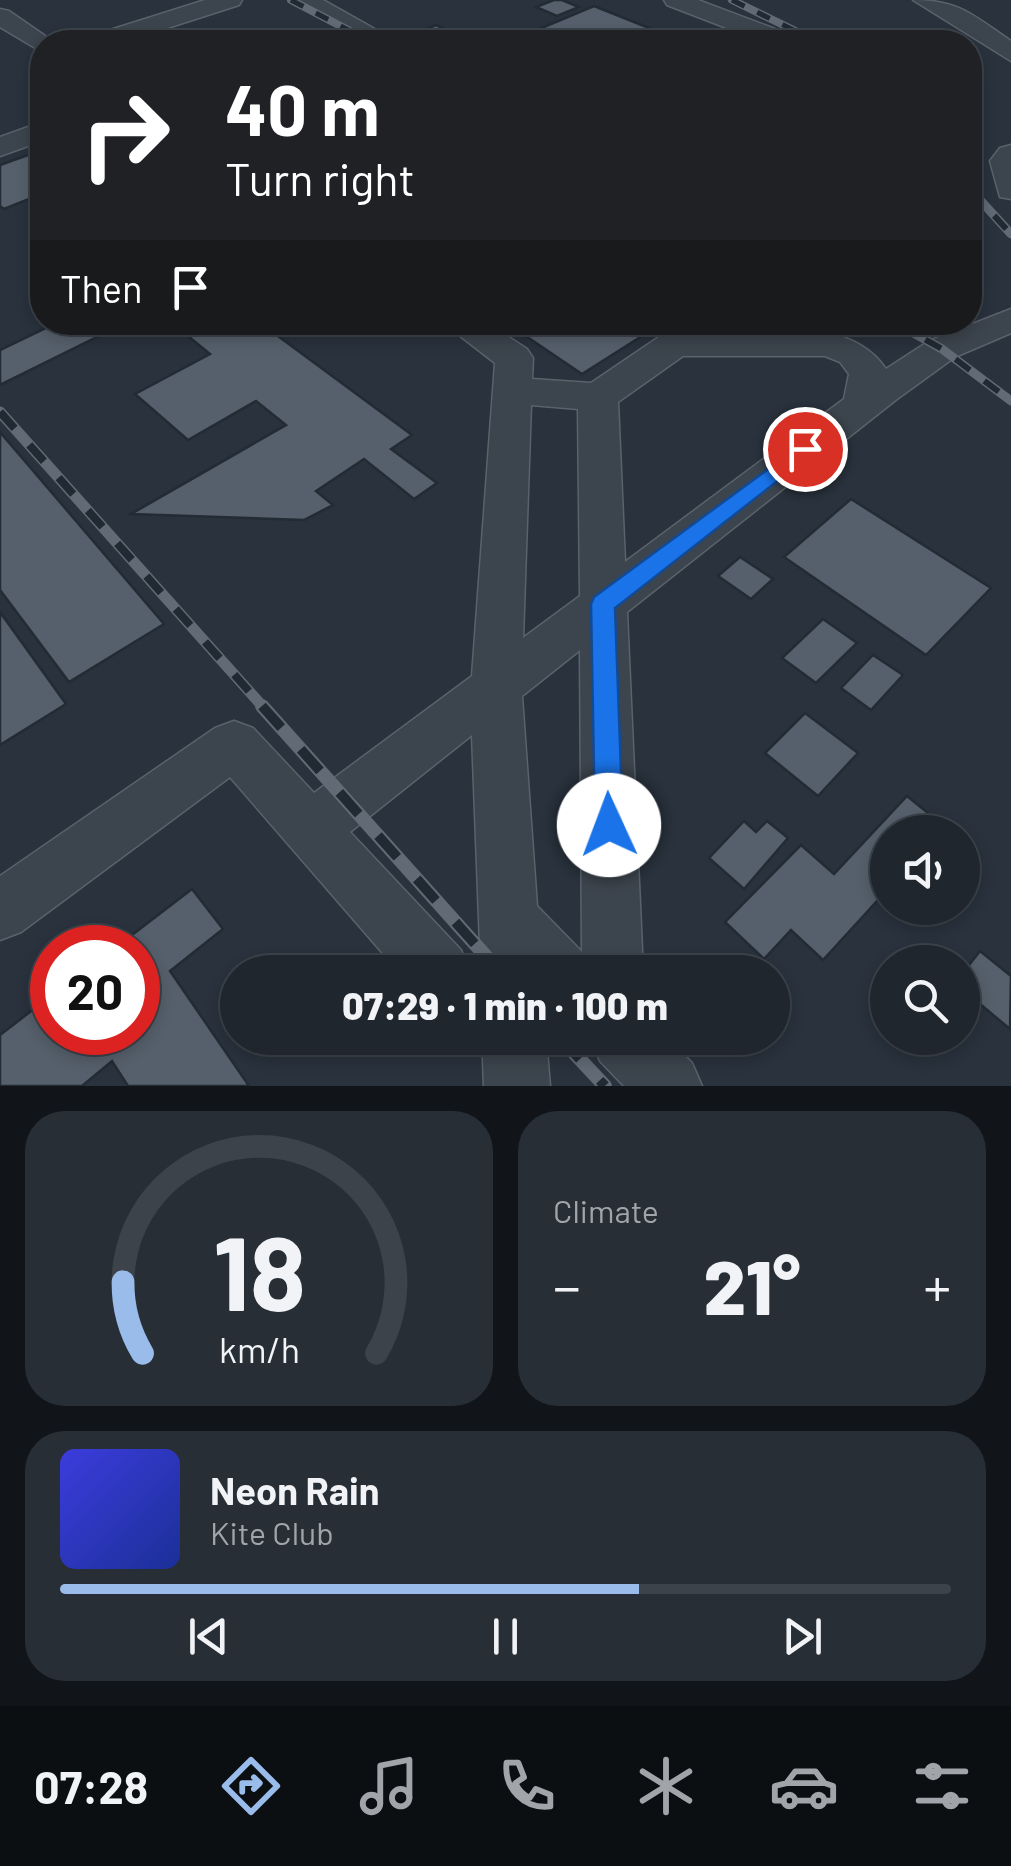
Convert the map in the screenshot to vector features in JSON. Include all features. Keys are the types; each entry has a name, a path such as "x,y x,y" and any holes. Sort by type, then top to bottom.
{"lane":[{"path":"159,0 185,15"},
{"path":"138,30 230,0"},
{"path":"304,0 362,30"},
{"path":"925,0 956,14 978,30"},
{"path":"666,4 718,30"},
{"path":"666,4 747,30"},
{"path":"0,16 30,36"},
{"path":"982,33 1011,54"},
{"path":"0,147 30,135"},
{"path":"1011,154 1004,161 1011,190"},
{"path":"982,333 1011,320"},
{"path":"480,335 514,358 496,686 509,946"},
{"path":"512,391 598,397 688,335"},
{"path":"716,335 830,344 853,354 869,373 863,405"},
{"path":"310,829 863,405 942,350 976,335"},
{"path":"598,397 613,955"},
{"path":"0,911 234,744 423,955"},
{"path":"640,1055 669,1086"}],"building":[{"path":"554,0 579,7 557,16 536,7"},
{"path":"594,6 654,30 537,30"},
{"path":"30,154 30,199 4,209 0,206 0,165"},
{"path":"31,335 101,335 0,385 0,350"},
{"path":"187,335 277,335 412,435 391,449 437,483 414,499 364,459 316,491 333,505 304,520 131,514 286,425 256,401 188,440 135,394 210,354"},
{"path":"524,335 644,335 582,374"},
{"path":"0,432 164,624 69,682 0,590"},
{"path":"851,499 991,588 926,655 784,557"},
{"path":"740,557 773,579 751,599 718,576"},
{"path":"0,612 66,704 0,745"},
{"path":"823,619 857,643 816,683 782,658"},
{"path":"873,655 903,675 871,710 841,688"},
{"path":"805,713 858,753 818,796 765,753"},
{"path":"907,796 930,815 889,815"},
{"path":"744,821 756,832 767,821 788,838 744,889 709,858"},
{"path":"870,836 870,909 823,960 791,930 768,955 760,955 725,922 801,845 834,874"},
{"path":"192,889 223,929 170,971 220,1044 220,1055 228,1055 249,1086 128,1086 112,1061 82,1086 0,1086 0,1035 30,1012 30,1055 160,1055 160,925 145,925"},
{"path":"980,951 1011,976 1010,1029 980,1004"}],"railway":[{"path":"291,0 348,30"},
{"path":"732,0 793,30"},
{"path":"982,202 1011,234"},
{"path":"917,335 1011,401"},
{"path":"0,412 264,708"},
{"path":"262,706 485,955"},
{"path":"576,1055 605,1086"}],"route":[{"path":"609,825 603,604 805,449"}]}
